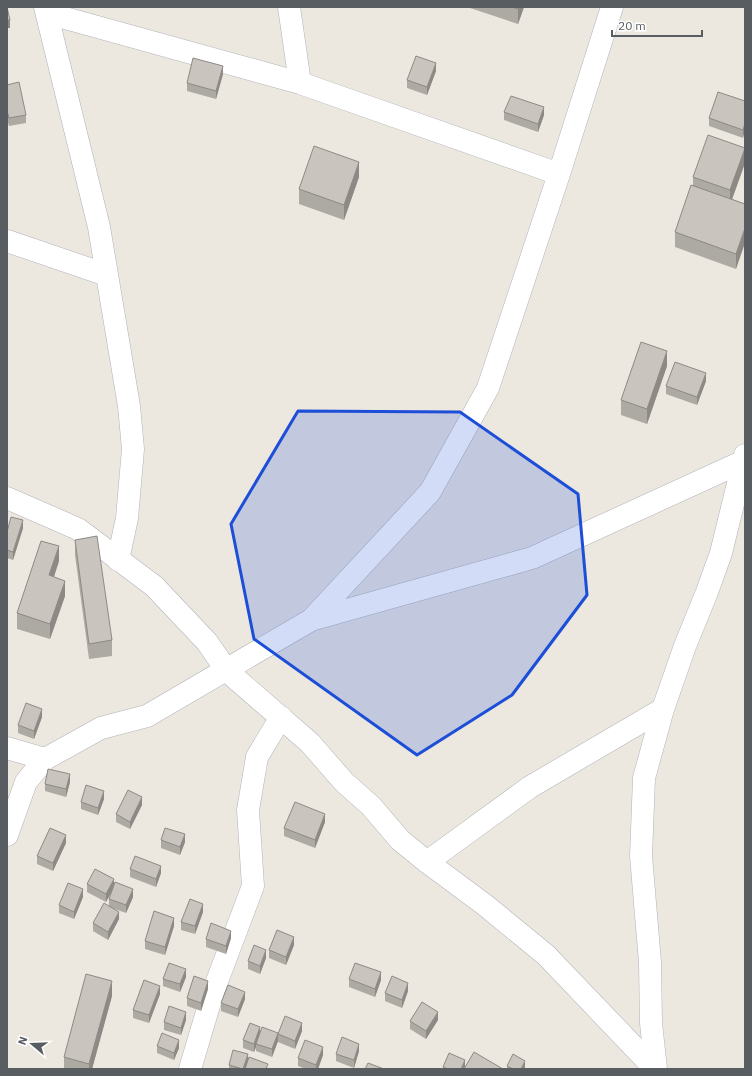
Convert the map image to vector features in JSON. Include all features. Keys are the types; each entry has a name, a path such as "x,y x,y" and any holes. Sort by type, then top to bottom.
{"street":[{"path":"289,7 300,82"},
{"path":"311,620 430,492 488,388 560,174 612,7"},
{"path":"118,560 127,518 133,449 124,376 99,227 46,10 300,82 560,174"},
{"path":"7,241 107,275"},
{"path":"7,835 26,782 45,759 101,728 147,716 227,671 311,620 532,558 744,458"},
{"path":"655,1069 651,1023 650,962 640,856 644,778 663,709 721,553 744,458"},
{"path":"7,498 78,529 154,586 207,642 227,671 310,743 344,782 371,806 400,840 485,905 546,955 655,1069"},
{"path":"427,862 530,787 663,709"},
{"path":"190,1069 213,992 253,886 248,810 250,795 257,757 281,718"},
{"path":"7,748 45,759"}],"highlighted area":[{"path":"298,411 460,412 578,494 587,595 512,695 417,755 254,639 231,524"}],"building":[{"path":"7,7 10,20 7,20"},
{"path":"416,56 436,63 427,87 407,80"},
{"path":"193,58 223,66 216,91 187,83"},
{"path":"19,82 26,115 9,118 7,111 7,85"},
{"path":"718,92 745,101 745,123 743,130 709,118"},
{"path":"511,96 544,107 538,124 504,112"},
{"path":"708,135 745,148 730,190 693,177"},
{"path":"314,146 359,162 344,205 299,189"},
{"path":"691,185 745,204 745,228 736,254 675,232"},
{"path":"641,342 667,351 647,409 621,400"},
{"path":"675,362 706,373 697,397 666,386"},
{"path":"11,517 23,520 13,552 7,550 7,532"},
{"path":"97,536 112,640 89,644 75,540"},
{"path":"41,541 59,546 49,575 65,581 50,624 17,613"},
{"path":"26,703 42,709 34,731 18,725"},
{"path":"48,769 70,774 66,789 45,784"},
{"path":"86,785 104,791 98,808 81,802"},
{"path":"128,790 142,797 130,822 116,814"},
{"path":"295,802 325,814 315,840 284,828"},
{"path":"50,828 66,835 53,863 37,856"},
{"path":"165,828 185,834 180,847 161,840"},
{"path":"135,856 161,866 156,879 130,869"},
{"path":"95,869 114,879 106,894 87,884"},
{"path":"115,882 133,889 126,905 109,899"},
{"path":"68,883 83,889 74,912 59,905"},
{"path":"190,899 203,904 195,926 181,922"},
{"path":"104,903 119,912 108,932 93,923"},
{"path":"154,911 174,918 165,947 145,941"},
{"path":"211,923 231,931 226,946 206,939"},
{"path":"277,930 294,937 286,957 269,950"},
{"path":"254,945 266,950 260,966 248,961"},
{"path":"169,963 186,969 180,984 163,979"},
{"path":"355,963 381,972 375,989 349,979"},
{"path":"86,974 112,981 89,1064 64,1057"},
{"path":"194,976 208,981 201,1003 187,998"},
{"path":"392,976 408,983 402,1000 385,993"},
{"path":"144,980 160,986 149,1015 133,1010"},
{"path":"228,985 245,992 238,1009 221,1003"},
{"path":"422,1002 438,1012 426,1031 410,1021"},
{"path":"169,1006 186,1012 181,1028 164,1022"},
{"path":"285,1016 302,1023 295,1041 278,1034"},
{"path":"250,1023 260,1027 254,1044 243,1040"},
{"path":"262,1027 278,1033 272,1049 256,1044"},
{"path":"162,1033 179,1040 174,1053 157,1046"},
{"path":"342,1037 359,1044 354,1060 336,1054"},
{"path":"305,1040 323,1047 316,1065 298,1058"},
{"path":"233,1050 248,1054 243,1069 229,1065"},
{"path":"474,1052 503,1069 464,1069"},
{"path":"449,1053 465,1060 461,1069 448,1069 443,1067"},
{"path":"513,1054 525,1061 521,1069 513,1069 507,1066"},
{"path":"249,1057 268,1064 266,1069 245,1069"},
{"path":"368,1063 384,1069 365,1069"}]}
